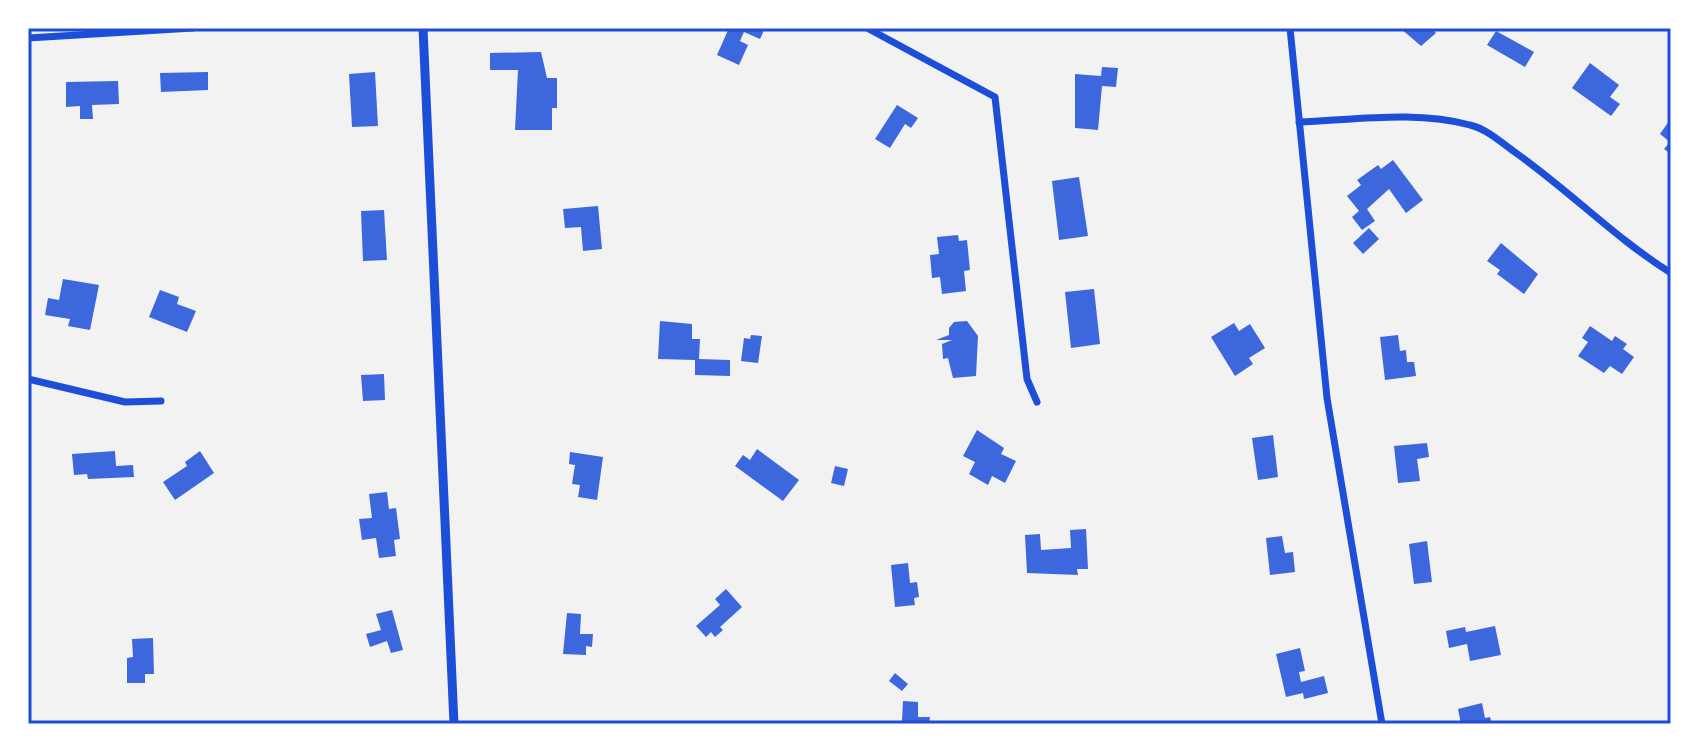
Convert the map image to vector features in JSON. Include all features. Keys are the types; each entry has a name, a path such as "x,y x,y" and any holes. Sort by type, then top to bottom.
{"main road":[{"path":"423,28 454,724"}],"street":[{"path":"28,38 193,28"},
{"path":"867,28 995,97 1027,379 1037,402"},
{"path":"1290,28 1327,398 1382,724"},
{"path":"1299,122 1453,120 1474,126 1535,166 1607,227 1671,273"},
{"path":"28,379 125,402 161,401"}],"building":[{"path":"729,28 765,28 760,39 744,32 740,41 748,45 739,65 717,55"},
{"path":"1400,28 1432,28 1436,33 1421,46"},
{"path":"1496,31 1534,52 1525,67 1487,45"},
{"path":"541,52 547,78 557,78 557,108 552,108 552,130 515,130 518,70 490,70 490,53"},
{"path":"1590,63 1619,85 1610,97 1620,104 1611,116 1572,88"},
{"path":"1102,67 1118,68 1116,87 1102,86 1098,130 1075,128 1075,74 1101,76"},
{"path":"208,72 208,90 161,92 160,73"},
{"path":"375,72 378,126 352,127 349,74"},
{"path":"118,81 119,104 92,105 93,119 80,119 80,106 66,107 66,82"},
{"path":"897,105 918,118 911,128 905,124 890,148 875,139"},
{"path":"1669,121 1671,154 1664,149 1670,142 1660,134"},
{"path":"1393,160 1423,200 1406,213 1389,189 1367,209 1375,221 1362,230 1352,217 1359,211 1347,196 1361,185 1357,180 1378,165 1381,169"},
{"path":"1079,177 1088,236 1059,240 1052,181"},
{"path":"598,206 602,249 583,251 581,227 565,228 563,209"},
{"path":"384,210 387,260 363,261 361,211"},
{"path":"1369,228 1379,239 1363,254 1353,243"},
{"path":"958,235 959,241 967,240 970,270 964,271 966,291 942,294 940,277 932,278 930,255 939,254 937,237"},
{"path":"1501,243 1538,274 1524,294 1497,274 1500,270 1487,261"},
{"path":"63,279 99,285 90,330 68,326 70,319 45,315 48,298 59,300"},
{"path":"1094,289 1100,344 1071,348 1065,292"},
{"path":"160,290 179,297 177,304 196,311 187,332 149,317"},
{"path":"660,321 692,324 692,339 700,339 699,359 730,360 730,376 695,375 695,360 658,359"},
{"path":"967,321 978,336 976,376 953,378 948,358 943,359 942,344 952,340 936,340 949,335 949,328 954,322"},
{"path":"1234,323 1239,331 1250,324 1265,348 1249,358 1253,364 1235,376 1211,337"},
{"path":"1590,326 1612,341 1615,336 1627,344 1623,349 1634,357 1622,374 1610,366 1604,373 1578,356 1588,342 1582,338"},
{"path":"751,335 762,336 758,363 741,361 744,338 750,339"},
{"path":"1398,335 1400,351 1406,350 1407,362 1414,362 1416,376 1385,380 1380,337"},
{"path":"384,374 385,400 363,401 361,375"},
{"path":"977,430 1004,448 1001,454 1016,461 1005,483 992,476 988,485 969,474 975,462 963,456"},
{"path":"1273,435 1278,477 1258,480 1252,438"},
{"path":"1427,443 1429,457 1417,459 1420,481 1398,483 1394,446"},
{"path":"757,449 799,480 783,501 735,466 743,455 750,460"},
{"path":"115,451 116,466 133,465 134,477 88,479 87,474 74,475 72,454"},
{"path":"200,451 214,473 175,500 163,482 187,466 185,462"},
{"path":"570,452 603,457 597,500 578,497 580,485 572,484 575,465 569,464"},
{"path":"835,466 848,469 844,486 831,483"},
{"path":"387,492 389,509 396,508 400,539 394,540 396,556 379,558 376,538 362,540 359,519 372,518 369,494"},
{"path":"1086,529 1088,569 1077,569 1078,575 1027,573 1025,535 1040,534 1041,550 1071,548 1070,530"},
{"path":"1282,536 1285,553 1293,552 1295,572 1270,575 1266,538"},
{"path":"1427,541 1432,582 1414,584 1409,544"},
{"path":"908,563 910,583 917,582 919,597 914,598 915,605 895,607 891,565"},
{"path":"726,589 742,607 720,627 723,630 715,637 711,632 706,637 696,626 720,605 715,599"},
{"path":"392,610 403,650 391,653 387,641 370,647 366,634 381,630 376,614"},
{"path":"567,613 581,614 580,634 593,634 592,647 586,646 586,655 563,654"},
{"path":"1495,626 1501,655 1470,661 1467,644 1449,648 1446,631 1465,627 1466,632"},
{"path":"153,638 154,674 145,674 145,683 127,683 127,658 133,657 132,639"},
{"path":"1300,648 1305,671 1299,672 1301,682 1324,676 1328,693 1304,699 1303,693 1286,697 1276,654"},
{"path":"895,673 908,684 902,691 889,681"},
{"path":"903,701 918,702 918,717 930,717 929,724 902,721"},
{"path":"1482,703 1485,718 1490,717 1492,724 1461,724 1458,709"}]}
